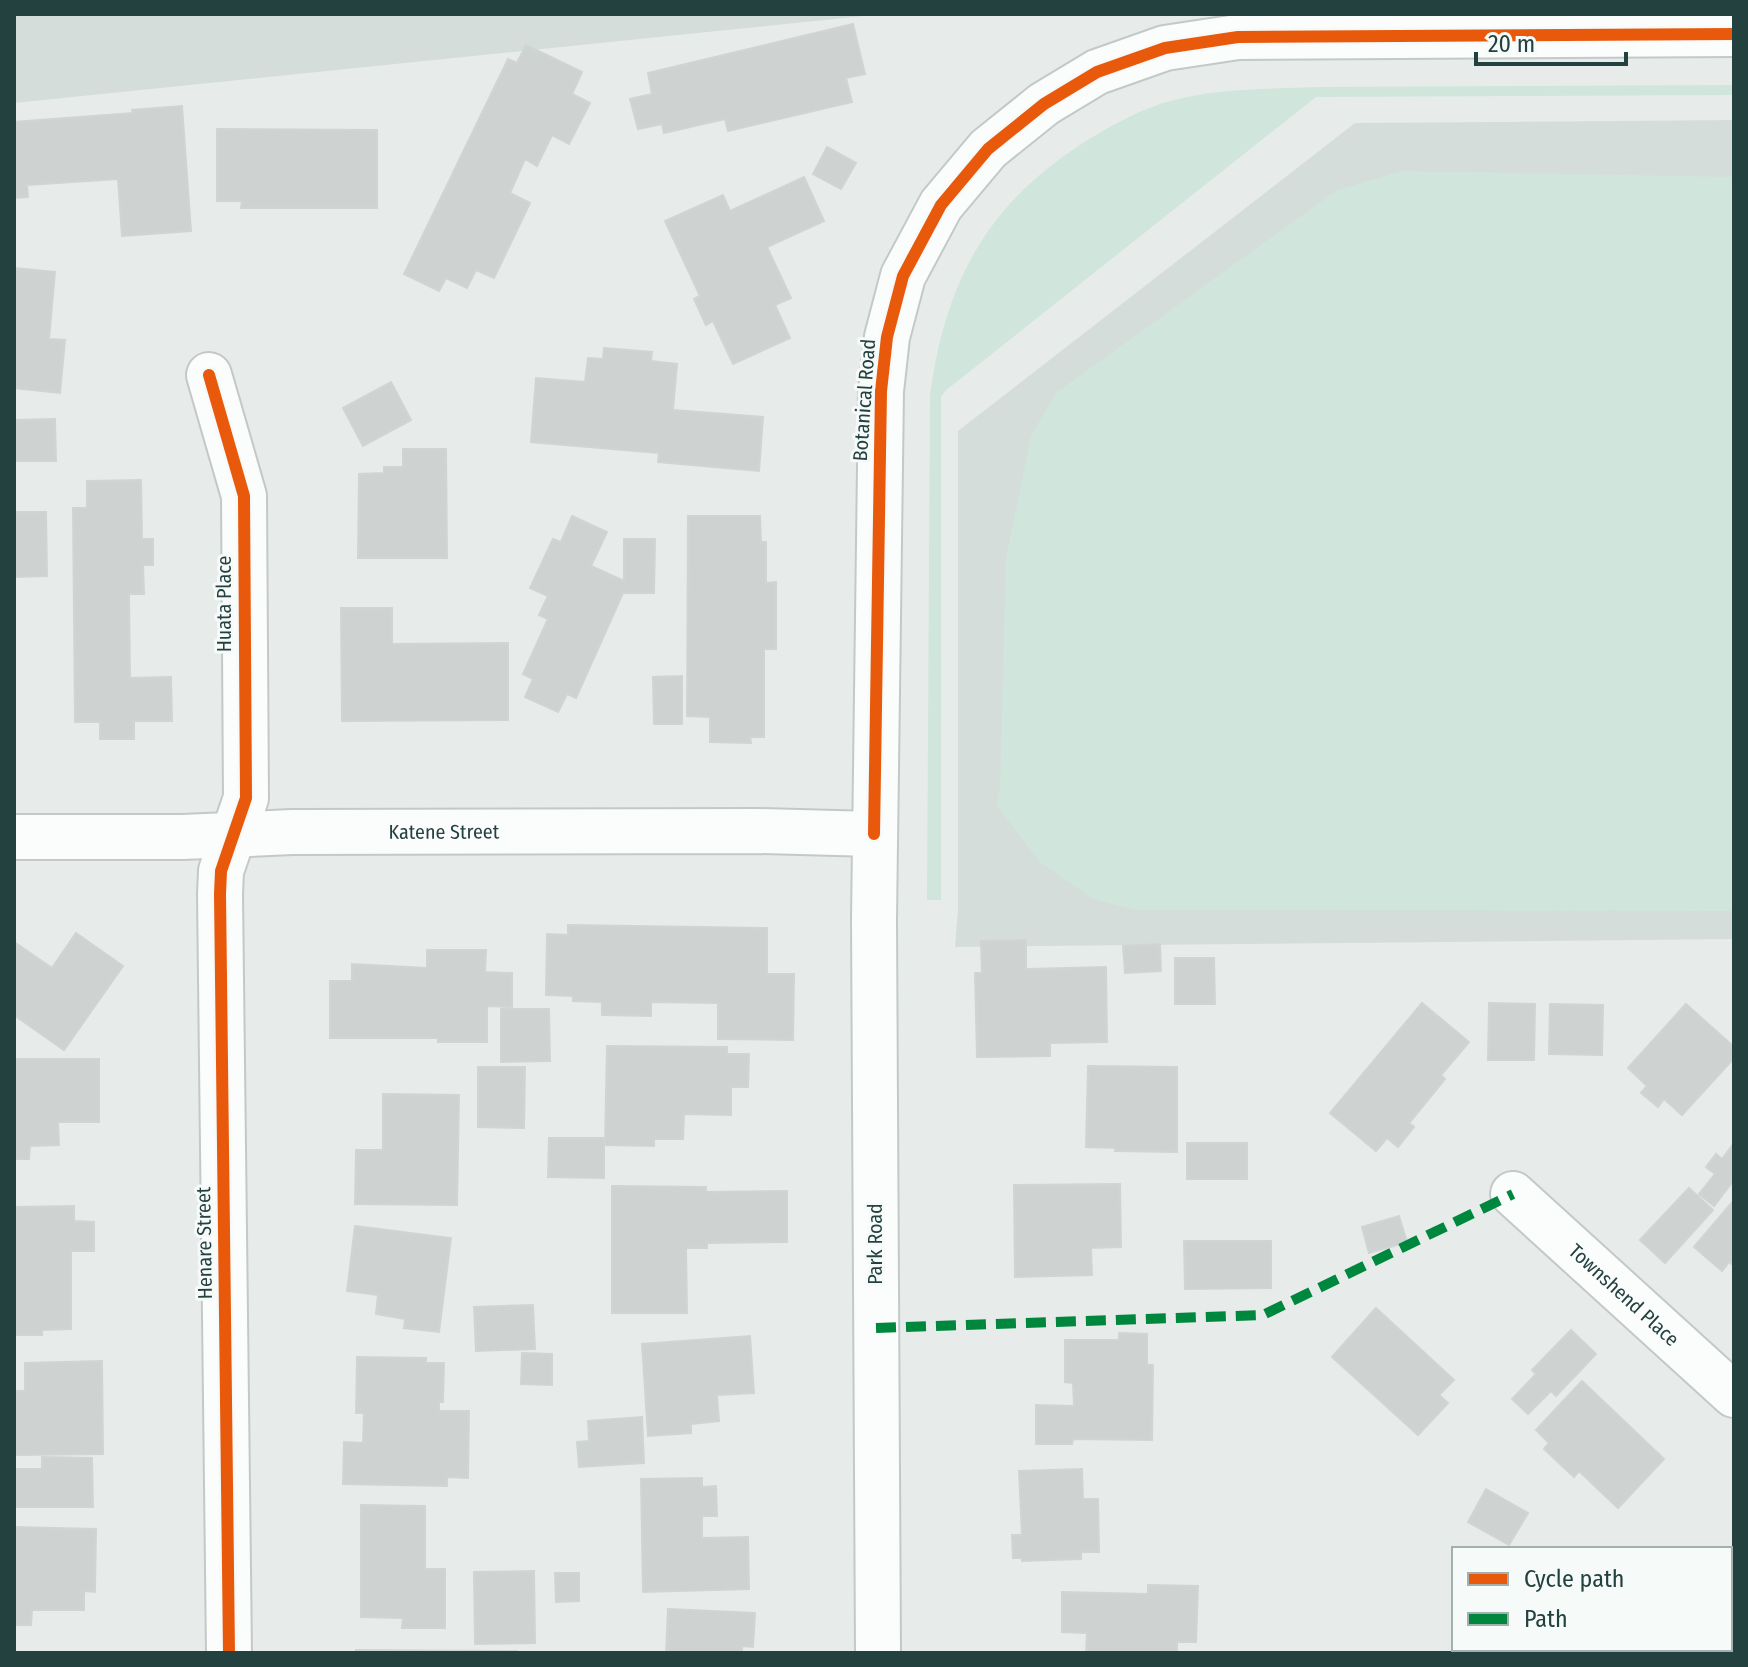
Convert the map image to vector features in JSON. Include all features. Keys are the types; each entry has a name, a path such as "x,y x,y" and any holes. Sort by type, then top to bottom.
{"street":[{"name":"Botanical Road","path":"874,834 881,391 887,337 903,276 935,216 988,149 1044,104 1097,72 1165,48 1238,37 1734,34"},
{"name":"Huata Place","path":"209,375 244,496 246,798 234,835"},
{"name":"Katene Street","path":"14,837 307,832 727,831 874,834"},
{"name":"Park Road","path":"874,834 878,1653"},
{"name":"Henare Street","path":"229,1653 220,894 221,871 234,835"},
{"name":"Townshend Place","path":"1513,1194 1734,1395"}],"shaded area":[{"path":"14,14 883,14 14,103"},
{"path":"1734,120 1734,939 955,947 958,910 958,431 1355,123"}],"green space":[{"path":"1734,85 1734,95 1316,97 945,391 941,397 941,900 927,900 930,395 947,316 960,281 977,248 1022,191 1086,141 1139,112 1162,103 1210,93 1319,87"},
{"path":"1403,171 1734,177 1734,911 1135,910 1093,899 1040,862 996,805 1000,787 1006,559 1031,436 1056,393 1337,190"}],"building":[{"path":"853,24 865,74 846,78 852,102 728,131 725,119 664,133 662,124 638,129 630,99 652,94 648,73"},
{"path":"526,45 582,72 572,94 590,103 569,144 552,135 537,166 525,159 510,193 530,203 494,278 476,270 467,288 446,278 439,291 404,274 508,59 517,63"},
{"path":"182,106 191,231 122,236 118,179 27,185 28,197 14,198 14,122"},
{"path":"217,129 377,130 377,208 241,208 242,201 217,201"},
{"path":"827,147 856,163 841,189 813,174"},
{"path":"804,177 824,221 767,247 791,298 775,305 790,338 733,364 713,321 706,325 694,299 700,296 665,221 723,195 730,211"},
{"path":"14,268 55,272 49,339 65,340 60,393 14,388"},
{"path":"604,348 652,352 651,361 677,364 673,410 763,417 759,471 658,462 659,453 531,442 536,378 585,382 588,358 603,359"},
{"path":"391,382 411,420 363,446 343,408"},
{"path":"55,419 56,461 14,461 14,420"},
{"path":"403,449 446,449 447,558 358,558 359,474 384,473 384,467 403,467"},
{"path":"141,480 142,539 153,539 153,565 143,565 144,594 129,594 130,678 171,677 172,721 134,721 134,739 100,739 100,722 75,722 73,508 87,508 87,481"},
{"path":"14,512 46,512 47,576 14,577"},
{"path":"572,516 607,532 591,566 624,581 624,539 655,539 654,593 623,593 576,698 567,694 558,712 525,697 533,679 523,674 548,619 539,615 548,596 530,588 553,539 561,542"},
{"path":"688,516 760,516 761,542 766,542 766,583 776,582 776,649 764,649 764,737 750,737 751,743 710,742 710,717 687,716"},
{"path":"341,608 392,608 392,644 508,643 508,720 342,721"},
{"path":"682,676 682,724 654,724 653,677"},
{"path":"568,925 767,928 767,974 794,974 793,1040 718,1039 718,1003 651,1002 651,1016 602,1015 602,1002 573,1001 573,996 546,995 547,934 568,935"},
{"path":"76,933 123,966 64,1050 14,1015 14,942 52,968"},
{"path":"1026,940 1026,969 1106,967 1107,1042 1050,1043 1050,1056 977,1057 975,973 982,973 981,941"},
{"path":"1160,944 1161,971 1125,973 1123,946"},
{"path":"427,950 486,950 485,972 512,973 512,1007 487,1006 487,1042 438,1042 438,1038 330,1038 330,981 352,981 352,964 427,968"},
{"path":"1175,958 1214,958 1215,1004 1175,1004"},
{"path":"1422,1003 1469,1042 1441,1075 1445,1079 1409,1123 1414,1127 1398,1147 1387,1138 1376,1151 1330,1113"},
{"path":"1489,1003 1535,1004 1534,1060 1488,1060"},
{"path":"1550,1004 1603,1005 1602,1055 1549,1054"},
{"path":"1686,1004 1734,1047 1734,1058 1682,1115 1664,1099 1658,1107 1641,1093 1647,1086 1628,1068"},
{"path":"501,1009 549,1009 550,1061 501,1062"},
{"path":"607,1046 727,1047 727,1054 749,1054 748,1087 731,1087 731,1115 684,1114 683,1139 654,1139 654,1146 605,1145"},
{"path":"14,1059 99,1059 99,1122 58,1122 59,1145 30,1146 29,1159 14,1159"},
{"path":"1088,1066 1177,1067 1177,1152 1115,1151 1116,1148 1086,1147"},
{"path":"478,1067 525,1067 524,1128 478,1127"},
{"path":"383,1094 459,1095 457,1205 355,1204 356,1150 383,1150"},
{"path":"549,1138 604,1138 604,1178 548,1177"},
{"path":"1187,1143 1247,1143 1247,1179 1187,1179"},
{"path":"1734,1143 1734,1180 1714,1206 1699,1194 1715,1174 1706,1167 1716,1154 1722,1159"},
{"path":"1120,1184 1121,1247 1091,1248 1092,1275 1015,1277 1014,1185"},
{"path":"612,1186 706,1187 706,1192 787,1191 787,1242 707,1243 707,1248 686,1248 687,1313 612,1313"},
{"path":"1689,1188 1713,1210 1665,1263 1640,1240"},
{"path":"1734,1200 1734,1266 1729,1262 1722,1271 1694,1247"},
{"path":"74,1206 74,1221 94,1222 94,1251 71,1251 71,1329 42,1330 42,1335 14,1335 14,1207"},
{"path":"1399,1216 1407,1242 1369,1253 1362,1227"},
{"path":"355,1226 451,1238 439,1332 404,1328 405,1319 376,1314 378,1295 347,1291"},
{"path":"1184,1241 1271,1241 1271,1288 1185,1289"},
{"path":"533,1305 535,1349 476,1351 474,1307"},
{"path":"1376,1308 1454,1380 1439,1395 1448,1403 1418,1435 1332,1357"},
{"path":"1571,1330 1596,1354 1556,1396 1551,1391 1528,1414 1512,1399 1536,1374 1532,1370"},
{"path":"1119,1333 1147,1334 1147,1365 1153,1365 1152,1440 1073,1439 1072,1444 1036,1444 1036,1405 1074,1406 1073,1383 1065,1382 1065,1340 1119,1340"},
{"path":"750,1336 754,1393 717,1395 719,1421 691,1424 691,1433 648,1436 642,1344"},
{"path":"522,1353 552,1354 552,1385 521,1384"},
{"path":"357,1357 426,1358 426,1363 444,1363 443,1402 439,1402 439,1411 469,1411 468,1478 447,1477 447,1486 343,1484 344,1442 363,1443 364,1413 356,1413"},
{"path":"102,1361 103,1454 14,1455 14,1391 25,1391 25,1363"},
{"path":"1582,1381 1664,1459 1618,1508 1579,1471 1574,1477 1544,1449 1549,1443 1536,1430"},
{"path":"642,1417 644,1463 579,1467 577,1442 589,1441 588,1421"},
{"path":"42,1457 92,1458 93,1507 14,1507 14,1469 42,1469"},
{"path":"1082,1469 1083,1499 1098,1499 1099,1552 1081,1552 1081,1559 1022,1561 1022,1558 1013,1558 1012,1535 1022,1535 1019,1471"},
{"path":"702,1478 702,1487 716,1486 717,1516 702,1516 702,1538 748,1537 749,1589 643,1592 641,1479"},
{"path":"1486,1489 1528,1513 1509,1545 1468,1522"},
{"path":"361,1505 425,1506 425,1569 445,1569 445,1628 402,1628 403,1618 361,1617"},
{"path":"14,1527 96,1529 95,1592 84,1591 84,1610 32,1610 31,1625 14,1625"},
{"path":"534,1571 535,1643 475,1644 474,1572"},
{"path":"555,1573 579,1573 579,1601 556,1602"},
{"path":"1148,1585 1198,1586 1196,1642 1177,1642 1177,1653 1086,1653 1087,1633 1062,1632 1062,1592 1148,1594"},
{"path":"668,1609 755,1613 753,1647 742,1646 742,1653 666,1653"},
{"path":"356,1650 517,1651 517,1653 356,1653"},
{"path":"1529,1651 1588,1651 1587,1653"}],"marked path":[{"path":"876,1328 1263,1315 1513,1194"}],"cycle path":[{"path":"874,834 881,391 887,337 903,276 941,205 988,149 1044,104 1097,72 1165,48 1238,37 1734,34"},
{"path":"209,375 244,496 246,798 221,871 220,894 229,1653"}]}
